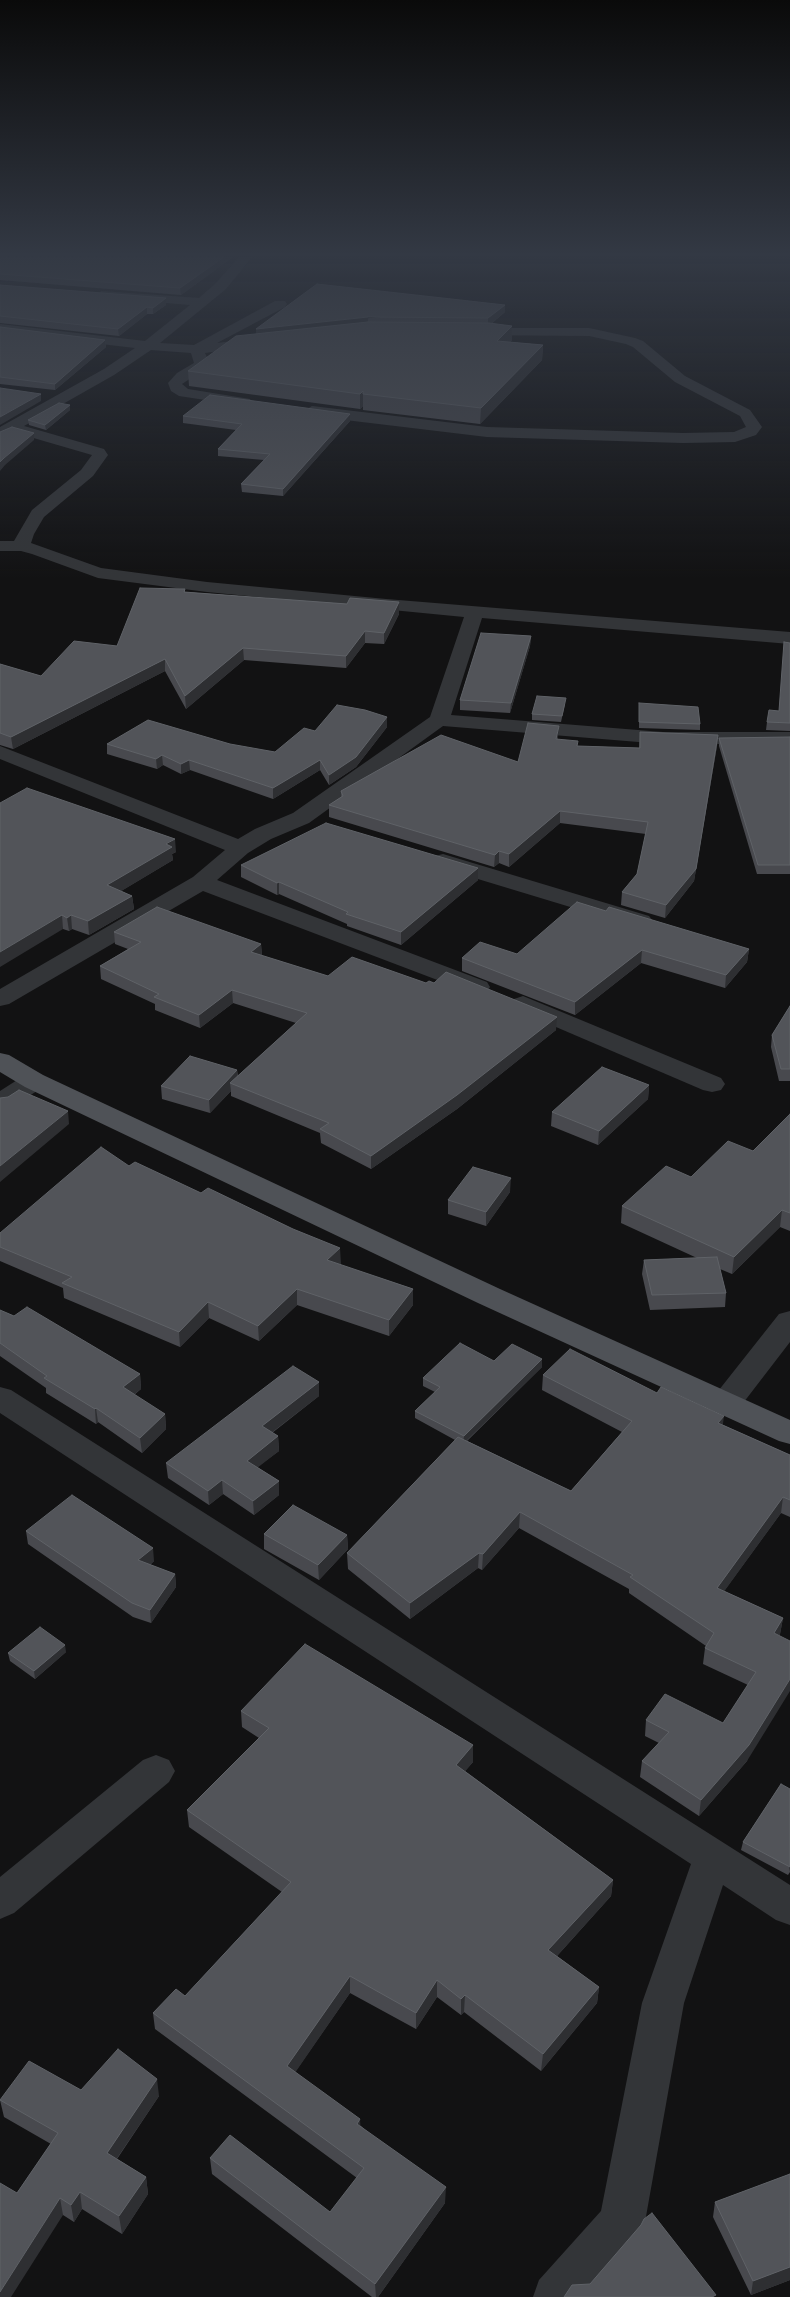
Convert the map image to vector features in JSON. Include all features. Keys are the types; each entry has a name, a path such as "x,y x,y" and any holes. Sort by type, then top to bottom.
{"main road":[{"path":"0,1061 34,1081 489,1296 790,1433"}],"street":[{"path":"6,431 121,364"},
{"path":"200,364 177,380 175,383 176,388 189,394 261,404"},
{"path":"300,409 487,432 683,438 735,436 751,432 754,427 752,421 745,413 680,379 662,364"},
{"path":"36,394 63,398"},
{"path":"6,431 65,441 98,452 100,455 87,473 38,514 25,534 21,546"},
{"path":"0,546 21,546 52,555 86,569 109,575 286,595 476,613 790,638"},
{"path":"0,999 201,882 240,848 263,834 301,818 439,720 460,664 476,613"},
{"path":"439,720 663,738 790,738"},
{"path":"0,752 240,848"},
{"path":"301,818 329,826"},
{"path":"423,855 666,928"},
{"path":"201,882 519,1003 712,1084"},
{"path":"0,1103 34,1081"},
{"path":"726,1403 790,1321"},
{"path":"0,1398 790,1907"},
{"path":"0,1901 156,1771"},
{"path":"556,2297 622,2222 662,2003 713,1857"}],"building":[{"path":"0,364 78,364 55,384 0,377"},
{"path":"197,364 524,364 481,408 363,394 363,391 360,394 188,371"},
{"path":"0,388 41,394 0,417"},
{"path":"210,395 350,414 283,489 241,484 270,454 218,449 242,424 183,416"},
{"path":"59,403 70,405 45,425 28,420"},
{"path":"12,427 34,433 0,462 0,432"},
{"path":"140,588 185,589 184,592 347,604 350,598 399,602 384,633 365,631 346,656 243,648 185,696 165,659 11,737 0,733 0,664 41,676 74,641 117,646"},
{"path":"481,633 531,636 511,703 460,700"},
{"path":"784,642 790,643 790,723 767,722 769,710 779,711"},
{"path":"537,696 566,698 562,716 532,714"},
{"path":"639,703 698,707 700,724 639,722"},
{"path":"337,705 365,710 387,717 356,757 329,775 320,760 273,788 189,760 181,764 162,755 156,759 107,744 148,720 230,744 275,752 304,728 315,731"},
{"path":"528,723 559,726 556,739 578,741 577,746 640,748 640,732 718,735 696,869 666,905 622,892 637,874 648,822 560,811 509,854 499,851 495,855 329,805 343,796 341,791 441,735 518,762"},
{"path":"790,737 790,865 758,865 719,738"},
{"path":"27,788 175,839 166,844 172,847 107,885 132,896 88,921 71,915 67,918 62,915 0,952 0,803"},
{"path":"326,823 478,868 401,932 346,914 348,912 279,882 277,883 241,865"},
{"path":"577,902 606,911 609,907 749,949 726,975 642,950 575,1002 462,958 480,942 517,954"},
{"path":"157,907 261,944 251,952 328,976 352,957 426,983 429,981 434,983 446,972 557,1017 457,1095 371,1156 320,1129 329,1123 230,1083 307,1013 232,990 199,1015 154,997 159,994 100,966 141,942 114,932"},
{"path":"790,1006 790,1069 781,1069 772,1035"},
{"path":"190,1056 237,1070 209,1100 161,1086"},
{"path":"602,1067 649,1085 599,1131 552,1112"},
{"path":"19,1090 68,1111 0,1166 0,1098 8,1097"},
{"path":"790,1114 790,1213 782,1210 734,1257 622,1206 666,1166 691,1177 728,1141 753,1151"},
{"path":"101,1147 129,1166 135,1162 201,1193 208,1188 293,1229 340,1248 327,1260 413,1289 389,1320 297,1289 258,1326 208,1302 179,1332 62,1283 72,1277 0,1247 0,1233"},
{"path":"473,1167 511,1178 486,1212 448,1200"},
{"path":"717,1257 726,1293 652,1295 644,1260"},
{"path":"27,1307 140,1374 123,1387 165,1414 140,1438 96,1408 44,1378 47,1376 0,1343 0,1310 14,1316"},
{"path":"460,1343 494,1361 512,1344 542,1359 464,1436 415,1411 440,1387 423,1378"},
{"path":"570,1349 657,1393 661,1387 724,1416 718,1423 790,1455 790,1500 783,1497 717,1588 783,1618 774,1633 790,1641 790,1679 749,1745 701,1800 642,1761 669,1732 646,1720 665,1694 723,1723 756,1672 705,1648 714,1633 630,1577 633,1575 520,1512 483,1554 479,1553 410,1603 347,1553 458,1437 571,1491 632,1421 543,1375"},
{"path":"293,1366 319,1382 262,1426 278,1436 247,1461 279,1481 253,1501 222,1480 208,1491 166,1463"},
{"path":"72,1495 153,1548 138,1560 175,1574 150,1610 132,1603 26,1531"},
{"path":"293,1505 347,1535 318,1565 264,1534"},
{"path":"40,1627 65,1645 34,1671 8,1653"},
{"path":"305,1644 473,1745 456,1765 613,1880 548,1950 599,1987 543,2054 465,1995 461,1999 437,1980 416,2013 350,1976 287,2066 360,2119 357,2124 446,2187 375,2284 210,2158 230,2135 330,2212 364,2168 153,2013 176,1989 185,1996 291,1882 187,1810 269,1728 241,1711"},
{"path":"781,1784 790,1789 790,1867 743,1842"},
{"path":"118,2049 157,2079 107,2153 146,2177 119,2216 80,2192 71,2205 60,2198 0,2292 0,2183 17,2193 58,2133 0,2100 29,2061 81,2090"},
{"path":"790,2174 790,2267 753,2281 715,2202"},
{"path":"652,2213 716,2295 712,2297 564,2297 572,2285 590,2284 641,2225 644,2219"}]}
